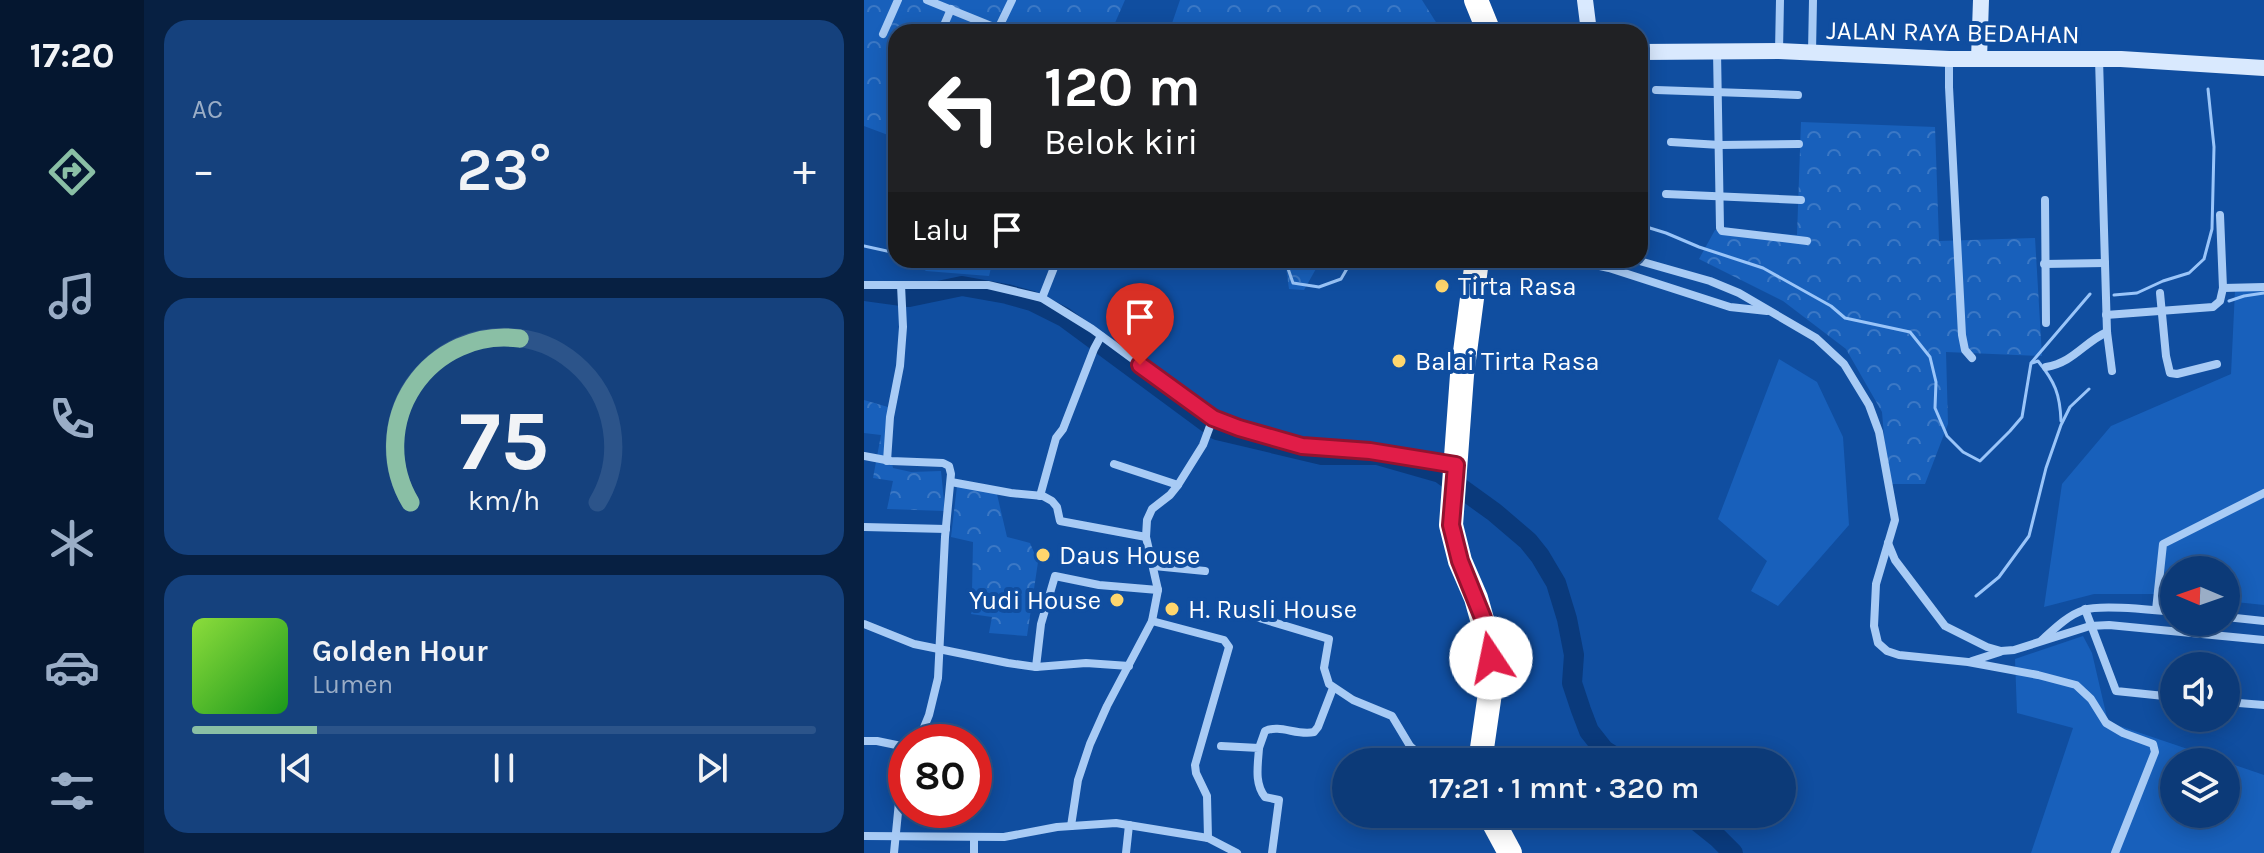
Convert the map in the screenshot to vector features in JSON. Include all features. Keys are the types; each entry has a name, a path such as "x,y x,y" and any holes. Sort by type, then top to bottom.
{"highway":[{"path":"1476,0 1486,24"},
{"path":"1476,268 1463,363 1451,525 1489,644 1490,693 1482,748"},
{"path":"1497,828 1510,853"}],"street":[{"path":"883,34 898,0"},
{"path":"927,0 987,24"},
{"path":"1004,24 1012,0"},
{"path":"1585,0 1588,24"},
{"path":"1779,51 1780,0"},
{"path":"1812,52 1813,0"},
{"path":"1979,59 1981,0"},
{"path":"944,24 951,9"},
{"path":"1717,51 1719,226 1722,231 1807,241"},
{"name":"JALAN RAYA BEDAHAN","path":"1648,52 1779,51 1949,59 2099,59 2264,68"},
{"path":"1949,59 1962,335 1965,350 1972,358"},
{"path":"2099,59 2106,315 2112,371"},
{"path":"1656,90 1798,95"},
{"path":"1671,142 1799,144"},
{"path":"1666,194 1801,200"},
{"path":"2045,200 2046,323"},
{"path":"2106,315 2213,307 2220,301 2223,288 2220,215"},
{"path":"1648,263 1710,281 1739,293 1816,338 1844,364 1869,405 1879,432 1895,520 1876,584 1874,626 1878,643 1887,651 1899,655 1968,662 2076,685 2091,699 2106,723 2153,744 2155,752 2115,853"},
{"path":"2044,264 2105,263"},
{"path":"1042,298 1054,268"},
{"path":"1609,268 1730,307 1767,311"},
{"path":"864,285 901,288 988,285 1042,298 1211,420 1302,446 1370,451 1454,476"},
{"path":"2223,288 2264,287"},
{"path":"887,461 890,417 900,366 903,327 901,288"},
{"path":"2160,293 2170,373 2217,364"},
{"path":"2046,367 2073,358 2095,337 2107,332"},
{"path":"1040,496 1056,438 1063,429 1098,340"},
{"path":"1071,826 1078,780 1086,756 1107,706 1152,621 1158,590 1146,537 1147,520 1152,509 1178,485 1203,445 1211,420"},
{"path":"864,456 949,466 951,482 940,623 941,649 934,699 925,724"},
{"path":"1114,464 1178,485"},
{"path":"951,482 1040,496 1057,507 1060,521 1146,537"},
{"path":"2156,610 2163,544 2264,493"},
{"path":"864,527 946,529"},
{"path":"1888,543 1895,560 1945,626 1957,634 2001,651"},
{"path":"1154,566 1205,571"},
{"path":"1036,667 1041,624 1055,576 1099,585 1158,590"},
{"path":"2085,609 2116,691 2160,696"},
{"path":"2039,643 2058,625 2085,609 2160,610"},
{"path":"1256,617 1329,639 1324,668 1325,677 1333,688 1392,716 1412,748"},
{"path":"2240,618 2264,621"},
{"path":"1152,621 1224,640 1228,645 1228,655 1195,765 1207,796 1208,838"},
{"path":"864,624 914,644 1036,667 1086,663 1129,666"},
{"path":"1968,662 2090,626 2147,627 2264,640"},
{"path":"1272,853 1279,800 1265,797 1259,789 1257,773 1262,735 1272,728 1304,734 1314,732 1333,688"},
{"path":"2240,703 2264,705"},
{"path":"864,741 888,743"},
{"path":"1221,746 1259,748"},
{"path":"864,836 1004,837 1098,823 1208,838 1237,853"},
{"path":"1126,853 1129,825"},
{"path":"894,853 896,828"},
{"path":"974,837 974,853"}],"green space":[{"path":"864,0 1125,0 1114,24 888,24 888,135 864,126"},
{"path":"1180,0 1422,0 1437,24 1172,24"},
{"path":"1801,122 1935,127 1939,241 2035,238 2042,356 1946,352 1948,424 1925,484 1888,484 1882,412 1846,349 1783,301 1699,259 1715,230 1797,235"},
{"path":"922,268 991,268 989,276 926,271"},
{"path":"1286,268 1316,268 1304,290 1289,289"},
{"path":"2264,287 2264,605 2240,602 2240,556 2160,556 2160,594 2094,594 2044,607 2062,484 2111,426 2231,374 2235,290"},
{"path":"1779,359 1817,382 1843,437 1849,525 1778,606 1751,591 1767,561 1718,519"},
{"path":"864,400 888,407 889,451 893,468 911,472 941,471 945,511 887,509 893,481 873,478 881,435 864,433"},
{"path":"957,486 996,490 1007,537 1030,543 1038,562 1027,636 989,633 992,617 971,614 977,595 972,593 973,542 951,537"},
{"path":"2083,636 2092,653 2108,722 2185,748 2160,748 2160,828 2240,828 2240,767 2264,775 2264,853 2031,853 2073,728 2017,713 2015,659"}],"waterway":[{"path":"2114,295 2137,293 2189,273 2204,259 2212,229 2214,147 2208,89"},
{"path":"1648,227 1763,268 1831,306 1845,318 1910,332 1930,357 1936,382 1935,408 1947,436 1963,452 1980,461 2022,417 2031,363 2090,294"},
{"path":"864,246 888,251"},
{"path":"1288,268 1293,283 1319,287 1341,279 1347,268"},
{"path":"864,291 909,297 962,286 1032,301 1064,317 1217,430 1322,455 1377,455 1440,473 1528,541 1556,583 1574,655 1572,683 1589,731 1602,748"},
{"path":"2229,301 2264,293"},
{"path":"2032,363 2038,361 2052,382 2058,396 2061,421"},
{"path":"1976,596 1999,577 2029,536 2046,468 2061,425 2070,407 2089,389"},
{"path":"1706,828 1733,853"}],"place":[{"name":"Tirta Rasa","path":"1442,286"},
{"name":"Balai Tirta Rasa","path":"1399,361"},
{"name":"Daus House","path":"1043,555"},
{"name":"Yudi House","path":"1117,600"},
{"name":"H. Rusli House","path":"1172,609"}],"route":[{"path":"1140,365 1213,418 1276,440 1456,465 1451,525 1460,561 1483,618 1491,658"}]}
